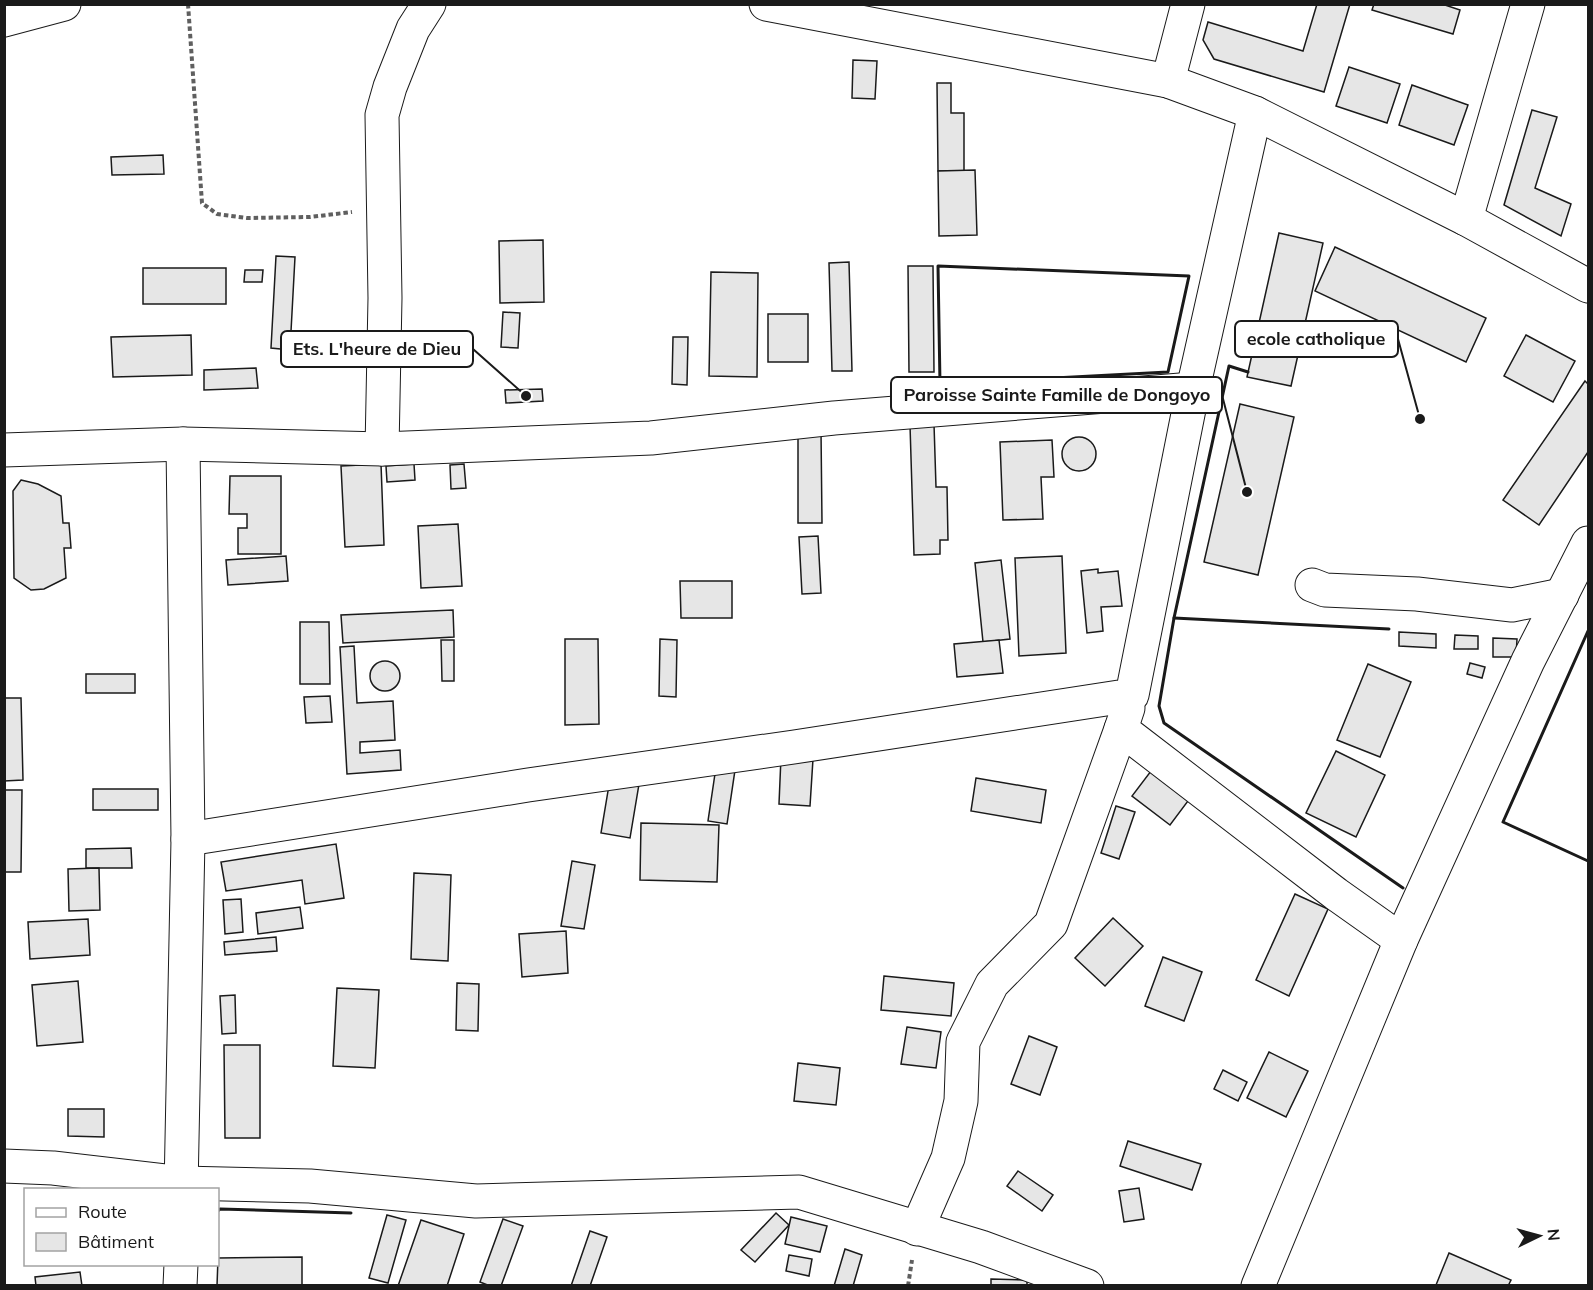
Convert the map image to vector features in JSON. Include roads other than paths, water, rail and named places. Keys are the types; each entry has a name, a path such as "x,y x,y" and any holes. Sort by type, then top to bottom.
{"street":[{"path":"4,20 64,4"},
{"path":"382,449 385,298 382,115 390,87 413,29 429,4"},
{"path":"766,4 826,10 1168,81 1255,113 1466,219 1588,286"},
{"path":"1168,81 1188,4"},
{"path":"1466,219 1528,4"},
{"path":"917,1229 948,1158 961,1101 963,1042 992,984 1051,924 1132,695 1193,388 1255,113"},
{"path":"4,450 183,444 382,449 651,438 834,418 1193,388"},
{"path":"182,1186 188,839 183,444"},
{"path":"1258,1286 1401,940 1528,661 1588,543"},
{"path":"1312,585 1324,590 1417,594 1512,605 1562,595"},
{"path":"188,839 528,785 1132,695"},
{"path":"1121,729 1336,894 1401,940"},
{"path":"4,1166 53,1167 182,1186 310,1186 476,1201 799,1192 981,1247 1087,1286"},
{"path":"180,1286 181,1266"}],"place":[{"name":"Ets. L'heure de Dieu","path":"526,396"},
{"name":"ecole catholique","path":"1420,419"},
{"name":"Paroisse Sainte Famille de Dongoyo","path":"1247,492"}]}
